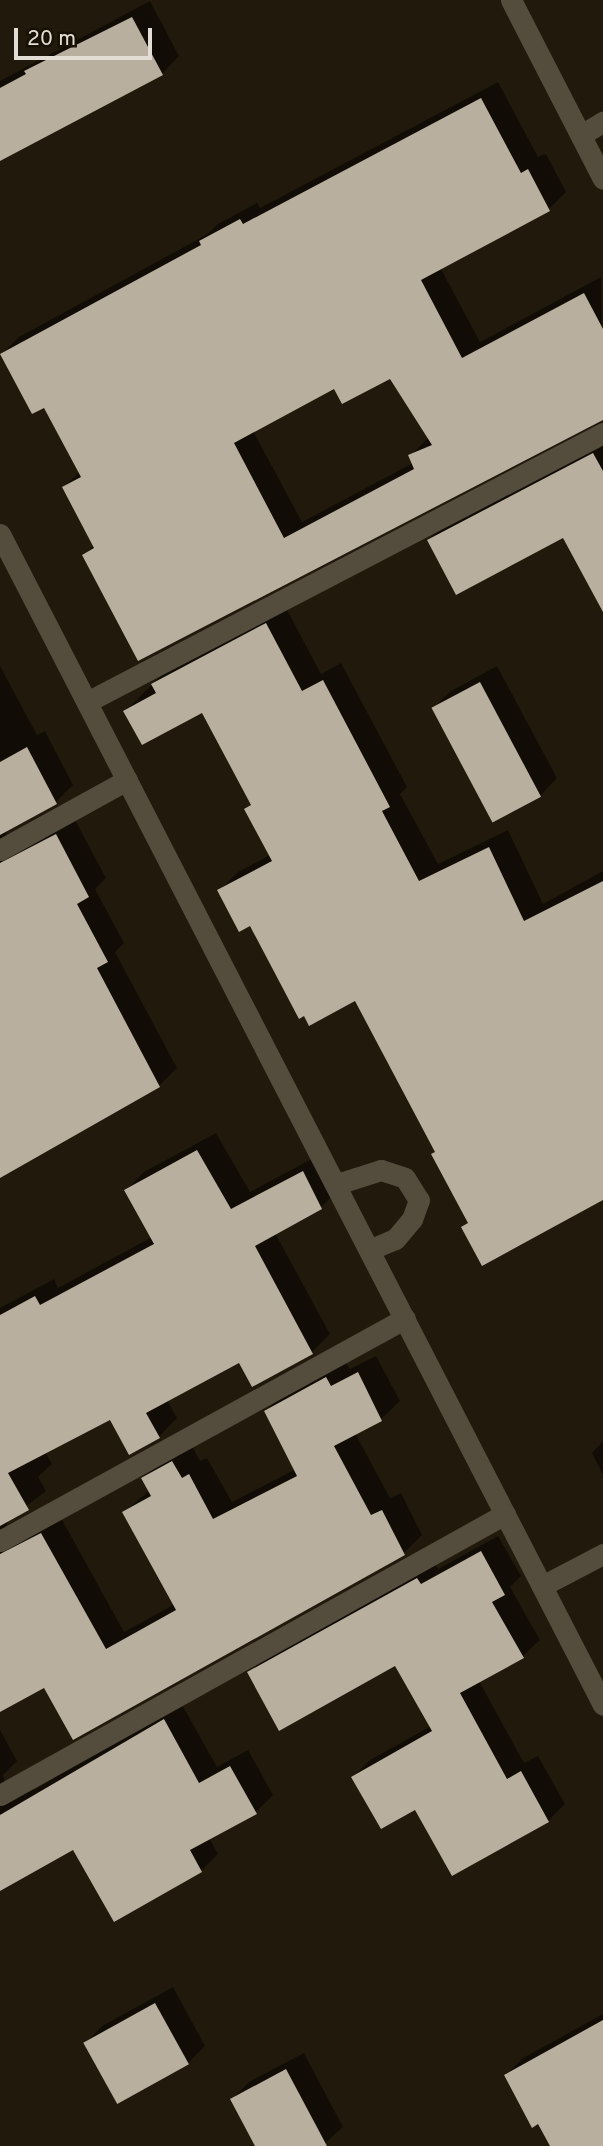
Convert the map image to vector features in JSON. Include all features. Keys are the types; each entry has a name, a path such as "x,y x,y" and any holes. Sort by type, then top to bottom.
{"street":[{"path":"511,0 603,179"},
{"path":"581,135 603,122"},
{"path":"87,702 603,433"},
{"path":"0,534 371,1249 603,1705"},
{"path":"0,850 127,780"},
{"path":"337,1184 381,1170 405,1178 419,1200 412,1219 395,1238 371,1249"},
{"path":"0,1541 405,1318"},
{"path":"0,1795 505,1514"},
{"path":"542,1586 603,1554"}],"building":[{"path":"132,17 163,75 0,161 0,88 26,74 24,71"},
{"path":"481,98 521,173 528,169 550,211 421,280 462,358 584,293 603,329 603,420 138,661 82,555 94,548 62,487 81,477 44,408 32,414 0,354 201,245 199,241 240,219 243,224","holes":["390,379 432,445 408,455 414,469 284,538 234,443 334,389 342,404"]},
{"path":"593,453 603,471 603,612 563,538 456,595 427,540"},
{"path":"266,623 302,691 323,680 390,807 382,811 419,881 489,847 524,921 603,881 603,1200 482,1266 461,1227 468,1223 431,1154 435,1152 355,1001 309,1026 304,1016 299,1019 250,926 239,932 217,890 272,861 244,809 251,805 202,713 142,745 123,711 156,693 151,684"},
{"path":"480,682 541,797 492,823 431,708"},
{"path":"27,747 57,804 0,835 0,762"},
{"path":"56,834 89,897 77,904 108,962 97,968 160,1087 0,1178 0,863"},
{"path":"197,1150 231,1209 303,1171 322,1209 255,1246 313,1354 252,1387 239,1363 146,1413 160,1438 129,1455 110,1420 8,1473 29,1510 0,1526 0,1315 35,1296 40,1305 154,1244 124,1190"},
{"path":"358,1372 382,1421 334,1446 371,1515 382,1510 405,1555 73,1740 44,1688 0,1712 0,1554 41,1533 106,1649 176,1610 122,1512 151,1496 141,1478 172,1461 182,1478 189,1474 213,1519 297,1476 264,1411 326,1377 331,1386"},
{"path":"481,1551 505,1595 492,1602 524,1658 460,1693 507,1779 521,1771 549,1822 452,1876 415,1810 381,1829 351,1777 432,1731 395,1666 279,1731 247,1672 417,1578 421,1584"},
{"path":"164,1719 199,1783 230,1766 257,1814 190,1850 202,1872 114,1922 73,1850 0,1891 0,1815"},
{"path":"155,2003 189,2064 117,2104 83,2043"},
{"path":"603,2020 603,2146 550,2146 538,2124 532,2128 504,2075"},
{"path":"286,2069 327,2146 255,2146 230,2099"}]}
